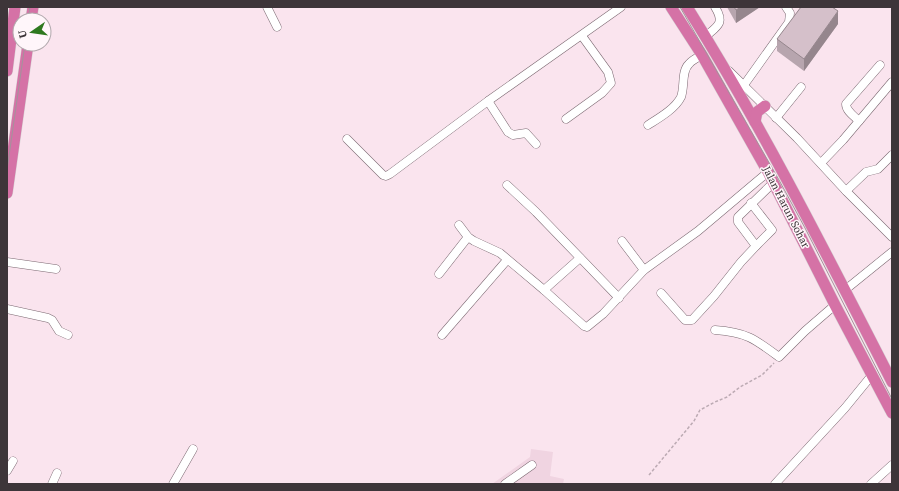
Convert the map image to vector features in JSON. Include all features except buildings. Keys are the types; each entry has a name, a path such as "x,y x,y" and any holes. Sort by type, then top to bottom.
{"highway":[{"path":"7,71 15,7"},
{"name":"Jalan Harun Sohar","path":"671,7 702,55 768,172 835,305 892,412"},
{"name":"Jalan Harun Sohar","path":"687,7 706,36 755,122 808,219 892,382"},
{"path":"7,192 27,52"},
{"path":"755,122 757,112 765,106"}],"street":[{"path":"267,7 277,27"},
{"path":"347,139 383,175 386,176 488,101 621,7"},
{"path":"706,36 718,26 720,22 720,14 715,7"},
{"path":"744,85 789,22 790,13 786,7"},
{"path":"566,119 602,94 611,83 608,72 582,36"},
{"path":"648,126 678,102 683,91 686,67 702,55"},
{"path":"721,64 765,106 892,237"},
{"path":"859,121 846,108 846,104 880,65"},
{"path":"821,163 892,82"},
{"path":"776,118 801,87"},
{"path":"488,101 508,132 513,135 526,133 536,144"},
{"path":"846,191 866,172 878,169 892,155"},
{"path":"459,225 468,237 479,244 493,249 508,260 586,327 590,326 619,298 644,270 698,231 768,172"},
{"path":"756,246 738,220 738,216 773,183"},
{"path":"507,185 536,212 619,298"},
{"path":"661,294 686,320 690,320 714,296 741,262 772,230 751,203"},
{"path":"439,274 468,237"},
{"path":"622,241 644,270"},
{"path":"845,290 892,252"},
{"path":"544,290 580,258"},
{"path":"442,335 508,260"},
{"path":"7,262 56,268"},
{"path":"715,330 732,331 749,336 779,357 805,331 835,305"},
{"path":"7,309 48,318 52,320 59,331 68,335"},
{"path":"776,484 845,408 872,375"},
{"path":"173,484 193,449"},
{"path":"7,471 13,461"},
{"path":"505,484 532,465"},
{"path":"871,484 892,465"},
{"path":"52,484 57,473"}],"path":[{"path":"649,475 694,421 700,410 727,397 740,387 762,375 779,357"}],"shaded area":[{"path":"531,449 553,452 550,476 564,479 563,484 492,484 530,457"}],"tram line":[{"path":"29,12 30,7"},
{"path":"680,7 805,228 892,399"},
{"path":"7,170 24,52"}]}
